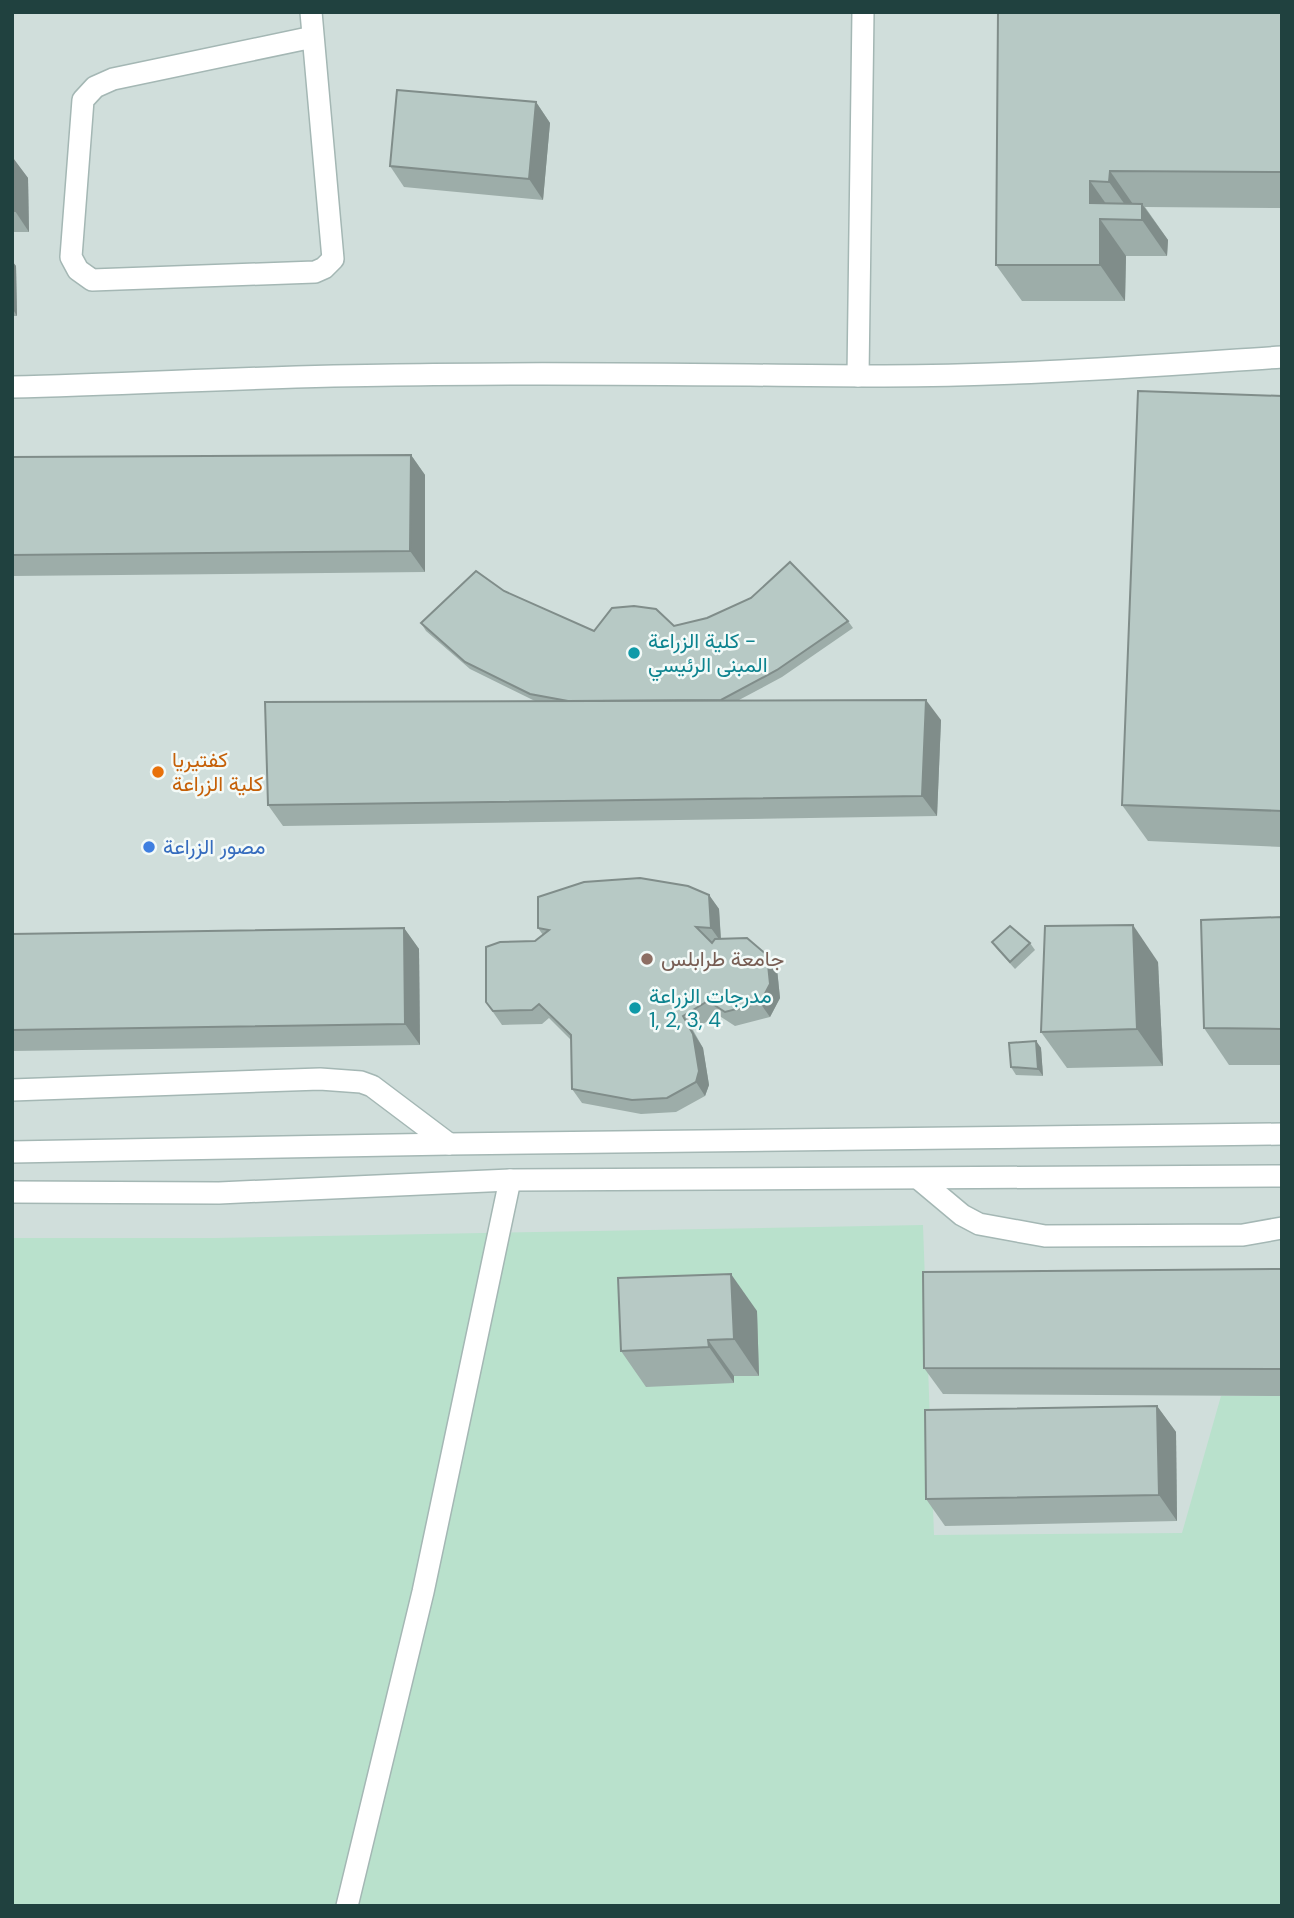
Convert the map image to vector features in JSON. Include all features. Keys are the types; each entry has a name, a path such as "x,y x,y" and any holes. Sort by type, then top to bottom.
{"street":[{"path":"310,12 313,37 333,259 315,272 92,281 78,270 71,257 83,100 96,87 113,79 313,37"},
{"path":"858,376 863,12"},
{"path":"12,387 396,374 970,374 1103,369 1282,357"},
{"path":"12,1090 320,1079 362,1082 372,1086 449,1144"},
{"path":"12,1152 1282,1134"},
{"path":"12,1192 219,1193 510,1180 1282,1175"},
{"path":"919,1179 962,1215 979,1224 1045,1236 1243,1235 1282,1228"},
{"path":"347,1906 423,1592 510,1180"}],"shaded area":[{"name":"جامعة طرابلس","path":"12,12 1282,12 1282,1906 12,1906"}],"green space":[{"path":"923,1225 934,1535 1182,1533 1221,1396 1282,1396 1282,1906 12,1906 12,1238 215,1238"}],"building":[{"path":"998,12 1282,12 1282,172 1110,171 1109,182 1090,181 1090,203 1142,204 1142,220 1100,219 1100,265 996,265"},
{"path":"397,90 536,102 529,179 390,166"},
{"path":"13,158 15,211 12,211"},
{"path":"1138,391 1282,396 1282,811 1122,805"},
{"path":"411,455 410,551 12,555 12,457"},
{"name":"كلية الزراعة - المبنى الرئيسي","path":"790,562 848,621 777,670 721,700 568,701 530,694 465,662 421,623 476,571 504,591 594,631 612,608 634,606 656,609 674,626 707,618 751,598"},
{"path":"926,700 922,796 268,805 265,702"},
{"name":"مدرجات الزراعة 1, 2, 3, 4","path":"640,878 688,886 709,895 711,928 696,927 712,943 715,939 747,938 767,955 770,984 760,1003 725,1012 708,1001 683,1016 693,1034 699,1071 696,1082 667,1098 632,1100 572,1089 571,1035 539,1004 532,1010 493,1011 486,1002 486,947 500,942 535,941 549,930 538,928 538,897 584,882"},
{"path":"1282,917 1282,1029 1204,1028 1201,920"},
{"path":"1133,925 1137,1029 1041,1032 1045,926"},
{"path":"1010,926 1030,943 1010,962 992,942"},
{"path":"404,928 405,1024 12,1030 12,934"},
{"path":"1036,1041 1038,1069 1011,1067 1009,1043"},
{"path":"1282,1269 1282,1369 924,1368 923,1272"},
{"path":"731,1274 734,1339 708,1340 709,1347 621,1351 618,1278"},
{"path":"1157,1406 1159,1495 926,1499 925,1410"}],"place":[{"name":"كلية الزراعة - المبنى الرئيسي","path":"634,653"},
{"name":"كفتيريا كلية الزراعة","path":"158,772"},
{"name":"مصور الزراعة","path":"149,847"},
{"name":"جامعة طرابلس","path":"647,959"},
{"name":"مدرجات الزراعة 1, 2, 3, 4","path":"635,1008"}]}
